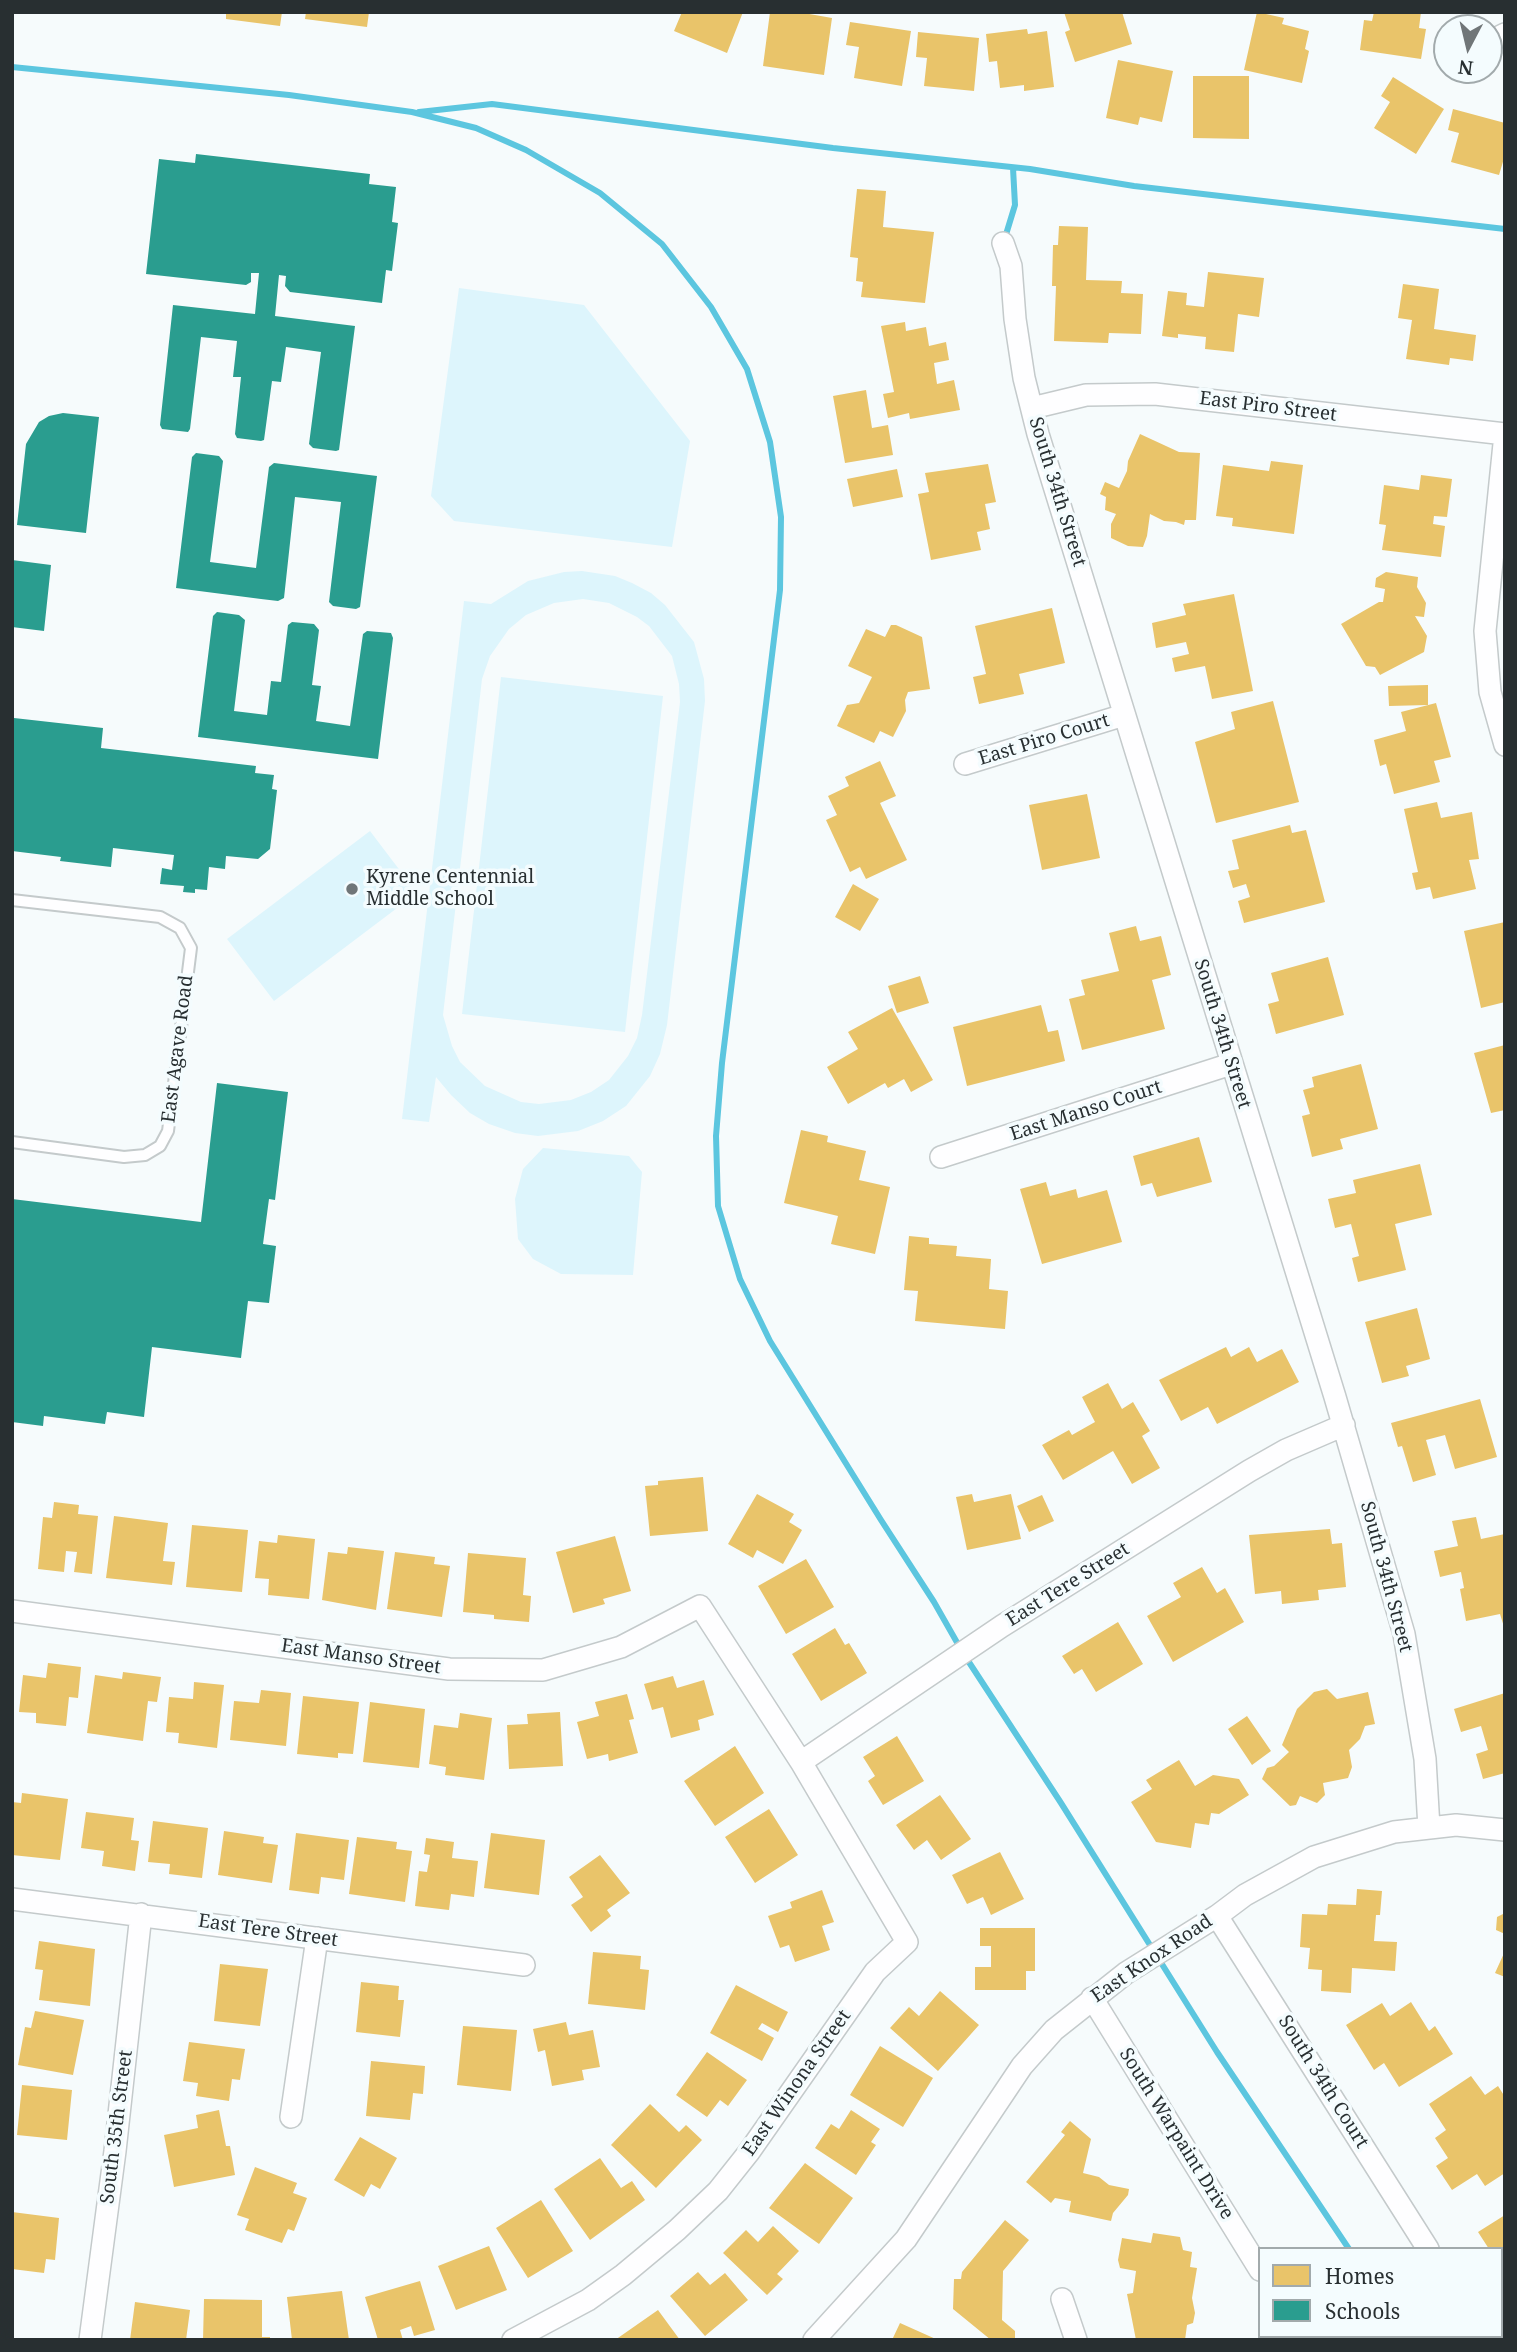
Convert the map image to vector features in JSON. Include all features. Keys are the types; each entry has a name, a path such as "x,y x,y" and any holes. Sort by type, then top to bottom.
{"street":[{"name":"South 34th Street","path":"1003,243 1011,266 1015,319 1024,378 1032,408 1231,1064 1344,1425 1404,1634 1425,1759 1429,1828"},
{"name":"East Piro Street","path":"1032,408 1086,395 1155,394 1505,434"},
{"path":"1505,434 1485,631 1490,692 1505,745"},
{"name":"East Piro Court","path":"965,764 1124,715"},
{"name":"East Manso Court","path":"941,1157 1231,1064"},
{"name":"East Tere Street","path":"801,1762 1002,1626 1249,1471 1286,1450 1344,1425"},
{"name":"East Manso Street","path":"12,1611 449,1669 542,1670 621,1647 700,1606 801,1762"},
{"name":"East Winona Street","path":"513,2340 588,2300 623,2275 718,2191 749,2152 875,1972 907,1942 801,1762"},
{"name":"East Knox Road","path":"814,2340 906,2239 1022,2066 1054,2030 1092,1998 1245,1895 1314,1857 1394,1832 1456,1825 1505,1830"},
{"name":"East Tere Street","path":"12,1899 524,1965"},
{"name":"South 35th Street","path":"90,2340 115,2151 141,1914"},
{"name":"South 34th Court","path":"1217,1916 1427,2247"},
{"path":"290,2117 317,1938"},
{"name":"South Warpaint Drive","path":"1092,1998 1258,2267"},
{"path":"1062,2299 1076,2340"}],"lane":[{"name":"East Agave Road","path":"12,900 160,917 180,928 191,948 168,1131 160,1146 145,1154 124,1157 12,1142"}],"shaded area":[{"path":"459,288 584,305 690,441 672,547 454,521 431,496"},
{"path":"582,571 615,576 651,593 665,605 694,642 704,679 705,701 667,1025 660,1054 650,1076 626,1106 603,1121 578,1131 538,1136 515,1133 489,1124 470,1113 436,1077 429,1122 402,1119 464,601 491,604 528,581 564,572","holes":["583,599 609,603 649,626 672,656 679,684 680,702 642,1015 637,1038 628,1056 609,1080 591,1092 571,1100 539,1104 521,1102 485,1086 460,1062 443,1015 482,679 490,656 509,629 526,615 554,603"]},
{"path":"501,677 663,696 625,1032 462,1014"},
{"path":"370,831 417,893 274,1001 227,939"},
{"path":"543,1148 629,1156 642,1172 633,1275 561,1274 533,1259 518,1239 515,1199 523,1169"}],"building: Homes":[{"path":"226,12 282,12 280,26 226,19"},
{"path":"306,12 369,12 367,27 305,19"},
{"path":"682,12 743,12 727,53 674,31"},
{"path":"770,12 798,12 832,18 824,75 763,66"},
{"path":"1064,12 1122,12 1132,44 1075,62 1065,32 1070,30"},
{"path":"1257,12 1284,18 1282,24 1309,31 1305,49 1309,51 1302,83 1244,70"},
{"path":"1374,12 1421,12 1419,28 1426,29 1421,59 1360,50 1364,20 1372,21"},
{"path":"850,22 911,31 902,86 854,78 859,47 846,45"},
{"path":"1027,29 1028,34 1047,31 1054,87 1024,91 1024,85 1000,88 997,61 989,62 986,34"},
{"path":"918,32 979,38 974,91 924,86 927,58 916,57"},
{"path":"1118,60 1173,71 1162,122 1140,117 1138,125 1106,118"},
{"path":"1193,76 1249,76 1249,139 1193,138"},
{"path":"1393,77 1444,109 1416,154 1374,128 1390,102 1381,96"},
{"path":"1453,109 1505,123 1505,155 1499,175 1451,162 1459,133 1448,130"},
{"path":"857,189 886,191 883,227 934,232 925,303 861,297 863,282 856,281 858,258 850,257"},
{"path":"1059,226 1088,227 1086,280 1122,281 1121,293 1143,294 1141,334 1109,333 1108,343 1054,341 1056,286 1052,286 1053,245 1058,245"},
{"path":"1208,272 1264,278 1259,317 1238,314 1234,352 1205,349 1206,337 1178,334 1178,338 1162,336 1168,291 1187,293 1186,305 1204,307"},
{"path":"1403,284 1439,289 1434,329 1476,335 1473,361 1450,358 1449,365 1406,359 1412,320 1398,318"},
{"path":"905,322 906,331 926,327 929,346 946,342 949,360 934,363 937,384 954,380 960,410 910,419 909,413 888,418 883,394 894,392 881,326"},
{"path":"866,390 872,428 888,425 893,455 845,463 833,396"},
{"path":"1140,434 1179,452 1200,453 1196,520 1185,520 1184,525 1164,521 1150,514 1143,547 1128,546 1111,538 1111,524 1116,514 1105,510 1106,497 1100,494 1105,482 1119,488"},
{"path":"1271,461 1303,465 1294,534 1232,526 1233,518 1216,516 1223,465 1269,471"},
{"path":"988,464 996,502 985,504 990,529 977,532 981,550 931,560 918,494 929,492 925,473"},
{"path":"897,469 903,497 853,507 847,479"},
{"path":"1421,475 1452,479 1447,517 1434,516 1433,524 1445,526 1441,557 1382,550 1386,525 1379,524 1384,485 1419,490"},
{"path":"1386,572 1418,577 1417,587 1426,603 1424,617 1415,616 1427,636 1424,652 1380,675 1375,667 1366,666 1341,624 1383,602 1385,589 1375,587 1376,578"},
{"path":"1234,594 1253,691 1212,699 1205,666 1175,672 1172,658 1189,654 1186,642 1156,648 1152,623 1186,615 1183,604"},
{"path":"1052,608 1065,663 1019,674 1024,694 979,704 973,677 986,674 975,626"},
{"path":"891,625 922,637 930,689 908,692 905,700 906,711 893,737 880,731 874,743 837,726 847,705 859,703 872,677 848,666 866,629 885,637"},
{"path":"1428,685 1428,705 1389,706 1388,686"},
{"path":"1273,701 1299,802 1216,823 1195,742 1235,729 1231,712"},
{"path":"1436,703 1451,757 1434,761 1440,782 1394,794 1386,764 1380,766 1374,740 1406,731 1401,712"},
{"path":"880,761 896,796 880,803 907,860 866,879 860,867 850,872 826,820 837,815 828,796 849,786 845,777"},
{"path":"1087,794 1100,858 1042,870 1029,805"},
{"path":"1437,802 1441,818 1472,812 1479,859 1469,860 1476,889 1433,899 1430,887 1416,890 1412,873 1418,872 1404,809"},
{"path":"1290,825 1292,833 1306,830 1325,902 1244,923 1238,901 1250,897 1246,884 1233,888 1228,871 1239,869 1232,840"},
{"path":"853,884 879,899 860,931 835,917"},
{"path":"1505,922 1505,1002 1481,1008 1464,931"},
{"path":"1136,926 1140,941 1161,936 1171,975 1152,980 1165,1029 1082,1050 1069,999 1085,995 1081,980 1119,971 1109,933"},
{"path":"1328,957 1344,1015 1276,1034 1268,1004 1279,1001 1271,973"},
{"path":"920,976 929,1003 897,1013 888,986"},
{"path":"1041,1005 1048,1032 1058,1030 1065,1061 967,1086 953,1027"},
{"path":"892,1008 933,1080 911,1092 904,1079 888,1088 885,1083 848,1104 827,1067 858,1049 848,1032"},
{"path":"1505,1045 1505,1110 1491,1113 1474,1053"},
{"path":"1361,1064 1378,1129 1340,1139 1343,1149 1312,1157 1302,1116 1310,1114 1303,1090 1314,1087 1312,1077"},
{"path":"801,1130 828,1136 827,1142 866,1151 859,1180 890,1187 875,1254 831,1244 838,1216 784,1203"},
{"path":"1199,1137 1212,1182 1157,1197 1152,1183 1141,1186 1133,1156"},
{"path":"1420,1164 1432,1215 1395,1224 1406,1270 1358,1282 1352,1258 1359,1256 1351,1224 1335,1228 1328,1199 1356,1193 1353,1180"},
{"path":"1046,1182 1050,1196 1076,1189 1078,1198 1107,1190 1122,1242 1042,1264 1020,1189"},
{"path":"909,1236 929,1238 929,1244 957,1246 956,1256 991,1259 989,1289 1008,1291 1005,1329 915,1321 918,1291 904,1290"},
{"path":"1417,1308 1430,1359 1406,1366 1409,1376 1382,1383 1365,1322"},
{"path":"1226,1347 1231,1357 1249,1347 1257,1362 1282,1349 1299,1382 1217,1424 1208,1407 1181,1421 1159,1380"},
{"path":"1108,1383 1122,1409 1133,1402 1150,1431 1142,1436 1160,1468 1132,1484 1113,1451 1063,1480 1042,1445 1069,1430 1072,1435 1095,1422 1082,1397"},
{"path":"1480,1399 1497,1457 1455,1469 1445,1435 1426,1440 1436,1475 1413,1482 1402,1446 1398,1447 1391,1423"},
{"path":"703,1477 708,1531 650,1536 645,1486 658,1485 658,1481"},
{"path":"757,1494 794,1514 789,1522 802,1530 783,1564 757,1550 753,1558 728,1544"},
{"path":"972,1494 974,1502 1011,1494 1021,1539 967,1550 956,1497"},
{"path":"1042,1495 1054,1521 1029,1532 1017,1506"},
{"path":"54,1502 79,1505 78,1514 98,1516 92,1574 74,1572 77,1552 66,1551 64,1572 38,1569 43,1517 52,1518"},
{"path":"114,1516 168,1523 163,1561 175,1562 172,1585 106,1578"},
{"path":"1476,1517 1481,1539 1505,1534 1505,1630 1500,1614 1466,1621 1460,1589 1464,1588 1461,1572 1440,1577 1434,1551 1458,1546 1452,1521"},
{"path":"192,1525 248,1530 242,1592 186,1587"},
{"path":"1330,1529 1332,1544 1342,1543 1346,1587 1318,1590 1319,1600 1282,1604 1281,1591 1255,1594 1249,1535"},
{"path":"278,1535 315,1539 309,1599 268,1595 269,1579 255,1578 259,1541 277,1543"},
{"path":"615,1536 631,1591 603,1599 605,1604 573,1613 556,1552"},
{"path":"348,1547 384,1551 376,1610 322,1600 328,1552 347,1554"},
{"path":"395,1552 435,1557 434,1564 450,1566 442,1617 387,1609"},
{"path":"468,1553 526,1558 523,1595 531,1596 529,1622 494,1619 494,1615 463,1612"},
{"path":"806,1559 834,1607 786,1634 758,1586"},
{"path":"1202,1567 1217,1593 1225,1588 1244,1622 1173,1662 1147,1616 1181,1597 1173,1583"},
{"path":"1118,1622 1143,1664 1096,1692 1082,1669 1074,1674 1062,1656"},
{"path":"835,1628 845,1645 849,1643 867,1673 821,1701 792,1654"},
{"path":"48,1663 81,1667 78,1698 69,1697 66,1726 36,1723 36,1713 19,1712 23,1675 46,1678"},
{"path":"123,1672 161,1677 157,1702 148,1701 143,1741 87,1733 95,1675 122,1679"},
{"path":"673,1676 677,1688 704,1680 714,1715 698,1720 700,1730 671,1738 663,1707 652,1710 644,1684"},
{"path":"194,1682 224,1685 217,1748 178,1743 179,1733 166,1732 169,1697 193,1699"},
{"path":"1327,1689 1337,1699 1368,1692 1375,1724 1365,1726 1360,1739 1349,1750 1352,1767 1348,1778 1323,1783 1325,1795 1317,1803 1300,1796 1296,1805 1290,1806 1262,1779 1267,1768 1274,1766 1289,1752 1282,1745 1297,1709 1314,1692"},
{"path":"261,1690 291,1693 286,1746 230,1740 234,1701 259,1703"},
{"path":"1505,1693 1505,1773 1483,1779 1476,1754 1488,1750 1481,1726 1461,1732 1454,1709"},
{"path":"627,1694 634,1719 629,1720 638,1753 609,1761 608,1754 587,1759 577,1722 599,1716 595,1702"},
{"path":"303,1696 359,1702 353,1754 338,1753 338,1758 297,1754"},
{"path":"370,1702 425,1709 419,1768 363,1762"},
{"path":"560,1712 563,1766 509,1769 507,1725 528,1724 527,1714"},
{"path":"460,1713 492,1718 484,1780 445,1775 446,1767 429,1764 434,1725 458,1728"},
{"path":"1247,1716 1271,1751 1252,1765 1228,1729"},
{"path":"897,1736 924,1781 883,1805 868,1781 875,1776 863,1757"},
{"path":"735,1746 764,1793 715,1826 684,1781"},
{"path":"1179,1760 1195,1786 1213,1775 1239,1779 1249,1795 1219,1814 1211,1813 1209,1825 1195,1823 1191,1848 1156,1842 1131,1802 1152,1789 1146,1780"},
{"path":"22,1793 68,1799 60,1860 12,1855 12,1802 21,1803"},
{"path":"940,1795 971,1839 941,1860 927,1840 914,1850 896,1825"},
{"path":"769,1809 798,1855 755,1883 725,1837"},
{"path":"86,1812 134,1818 131,1840 139,1841 135,1871 102,1866 104,1851 81,1848"},
{"path":"153,1821 208,1828 202,1878 169,1874 170,1864 148,1862"},
{"path":"224,1831 264,1837 263,1843 278,1845 272,1883 218,1875"},
{"path":"296,1833 349,1840 344,1880 321,1877 319,1894 289,1890"},
{"path":"491,1833 545,1840 539,1895 484,1888"},
{"path":"357,1837 397,1842 396,1849 412,1851 405,1902 349,1894"},
{"path":"426,1838 454,1842 452,1858 478,1861 474,1897 451,1894 449,1910 415,1906 419,1871 427,1872 430,1855 424,1854"},
{"path":"1000,1852 1024,1899 991,1915 983,1897 967,1904 952,1875"},
{"path":"600,1855 630,1893 607,1910 611,1916 591,1932 571,1905 583,1897 569,1877"},
{"path":"1357,1889 1382,1891 1380,1915 1376,1915 1374,1941 1397,1942 1395,1971 1352,1968 1351,1993 1321,1991 1322,1970 1308,1969 1310,1948 1300,1947 1302,1914 1327,1915 1328,1904 1356,1905"},
{"path":"822,1890 834,1922 822,1926 830,1950 795,1962 789,1945 780,1948 768,1916 792,1908 790,1902"},
{"path":"1505,1913 1505,1934 1496,1930 1497,1917"},
{"path":"980,1928 1035,1928 1035,1971 1026,1971 1026,1990 975,1990 975,1967 991,1967 991,1946 980,1946"},
{"path":"39,1941 95,1949 90,2006 39,2000 43,1970 35,1969"},
{"path":"1505,1951 1505,1977 1495,1973"},
{"path":"593,1952 641,1956 640,1969 649,1970 645,2010 588,2004"},
{"path":"220,1964 268,1969 260,2026 214,2021"},
{"path":"361,1982 399,1986 398,2000 404,2000 400,2037 356,2032"},
{"path":"736,1985 788,2012 778,2032 762,2023 758,2029 774,2038 762,2061 710,2033"},
{"path":"940,1991 979,2025 938,2071 890,2028 909,2007 919,2016"},
{"path":"1411,2002 1429,2031 1435,2026 1453,2054 1399,2087 1384,2063 1374,2070 1346,2025 1382,2003 1390,2016"},
{"path":"35,2011 84,2020 73,2075 18,2065 25,2027 31,2028"},
{"path":"566,2022 569,2035 593,2030 600,2067 582,2070 584,2080 552,2086 545,2050 538,2052 533,2029"},
{"path":"463,2026 517,2030 511,2091 457,2085"},
{"path":"189,2042 245,2049 240,2080 232,2079 229,2101 196,2096 198,2083 183,2081"},
{"path":"880,2046 933,2078 903,2127 850,2095"},
{"path":"707,2052 747,2080 728,2106 720,2100 707,2117 676,2095"},
{"path":"371,2061 425,2066 423,2094 413,2093 410,2120 366,2116"},
{"path":"1471,2076 1485,2095 1498,2086 1505,2097 1505,2173 1485,2186 1477,2174 1452,2190 1436,2166 1448,2158 1435,2138 1446,2130 1429,2104"},
{"path":"22,2085 72,2090 67,2140 17,2135"},
{"path":"650,2104 679,2132 686,2125 702,2140 656,2188 611,2145"},
{"path":"219,2110 235,2175 174,2187 164,2135 198,2128 196,2115"},
{"path":"851,2110 880,2129 871,2142 876,2145 856,2175 815,2148 831,2124 839,2129"},
{"path":"1070,2121 1091,2139 1083,2173 1099,2177 1109,2185 1129,2189 1128,2195 1113,2213 1111,2221 1069,2212 1071,2201 1055,2198 1051,2203 1026,2182 1065,2135 1061,2132"},
{"path":"360,2137 397,2158 380,2189 371,2184 364,2197 334,2180"},
{"path":"600,2158 621,2188 632,2181 645,2200 590,2240 554,2189"},
{"path":"805,2163 853,2198 819,2244 769,2208"},
{"path":"255,2167 297,2183 293,2193 307,2198 294,2231 288,2229 282,2243 245,2230 249,2219 237,2215"},
{"path":"541,2200 573,2251 528,2278 496,2228"},
{"path":"12,2212 59,2218 55,2260 46,2259 44,2273 12,2269"},
{"path":"1505,2215 1505,2258 1503,2259 1503,2247 1488,2247 1478,2232"},
{"path":"1005,2220 1029,2240 1003,2271 1002,2320 1015,2331 1015,2340 991,2340 953,2309 954,2279 961,2279 962,2272"},
{"path":"773,2226 799,2251 777,2274 783,2279 767,2295 723,2253 746,2230 758,2242"},
{"path":"1153,2233 1180,2237 1183,2250 1192,2252 1190,2267 1197,2268 1192,2298 1195,2313 1193,2323 1187,2325 1185,2340 1136,2340 1127,2294 1133,2293 1136,2271 1120,2268 1118,2260 1122,2238 1151,2243"},
{"path":"489,2246 507,2290 456,2310 438,2266"},
{"path":"698,2272 710,2285 725,2273 748,2300 705,2336 670,2296"},
{"path":"420,2281 435,2330 414,2336 411,2326 400,2330 403,2340 378,2340 365,2297"},
{"path":"342,2291 349,2340 292,2340 287,2297"},
{"path":"204,2299 262,2300 262,2337 270,2337 270,2340 203,2340"},
{"path":"135,2302 190,2310 186,2340 130,2340"},
{"path":"658,2310 680,2340 615,2340"},
{"path":"900,2323 938,2340 892,2340"}],"building: Schools":[{"path":"196,154 370,174 369,184 396,187 392,222 398,223 392,271 386,270 382,303 290,292 285,286 286,276 279,275 275,316 355,326 339,450 313,448 309,444 321,352 286,347 281,382 272,381 264,440 237,438 235,434 241,377 233,377 237,341 201,337 190,429 188,432 162,429 160,425 173,305 255,314 259,273 251,273 251,282 246,285 146,274 159,159 195,163"},
{"path":"63,413 99,417 86,533 17,525 26,444 39,422 49,416"},
{"path":"196,453 219,456 223,461 210,562 256,568 269,467 274,463 377,476 360,607 356,609 333,606 329,602 341,502 295,497 284,598 278,601 176,588 192,457"},
{"path":"12,560 51,565 44,631 12,627"},
{"path":"217,612 239,615 245,620 234,711 267,715 271,681 281,682 288,625 292,622 314,624 319,630 312,685 321,686 316,721 350,726 363,634 367,631 391,633 393,638 378,759 198,737 213,616"},
{"path":"14,718 103,728 101,748 256,766 255,773 274,775 272,789 277,790 270,849 258,859 226,856 225,869 209,867 207,890 195,889 195,893 183,892 184,886 160,884 162,868 172,870 174,855 113,848 111,867 60,861 61,857 12,851"},
{"path":"217,1083 288,1092 275,1200 269,1199 263,1244 276,1246 269,1303 248,1301 241,1358 152,1347 144,1417 107,1412 105,1424 44,1416 43,1426 12,1422 12,1199 201,1222"}],"waterway":[{"path":"12,67 289,95 412,112 476,128 526,150 600,193 662,244 711,307 747,369 770,442 781,517 780,590 722,1063 716,1136 718,1206 740,1279 770,1341 934,1602 963,1653 1061,1803 1217,2052 1348,2247"},
{"path":"419,112 492,104 833,148 1030,169 1134,186 1505,229"},
{"path":"1004,241 1015,205 1013,168"}],"place":[{"name":"Kyrene Centennial Middle School","path":"352,889"}]}
